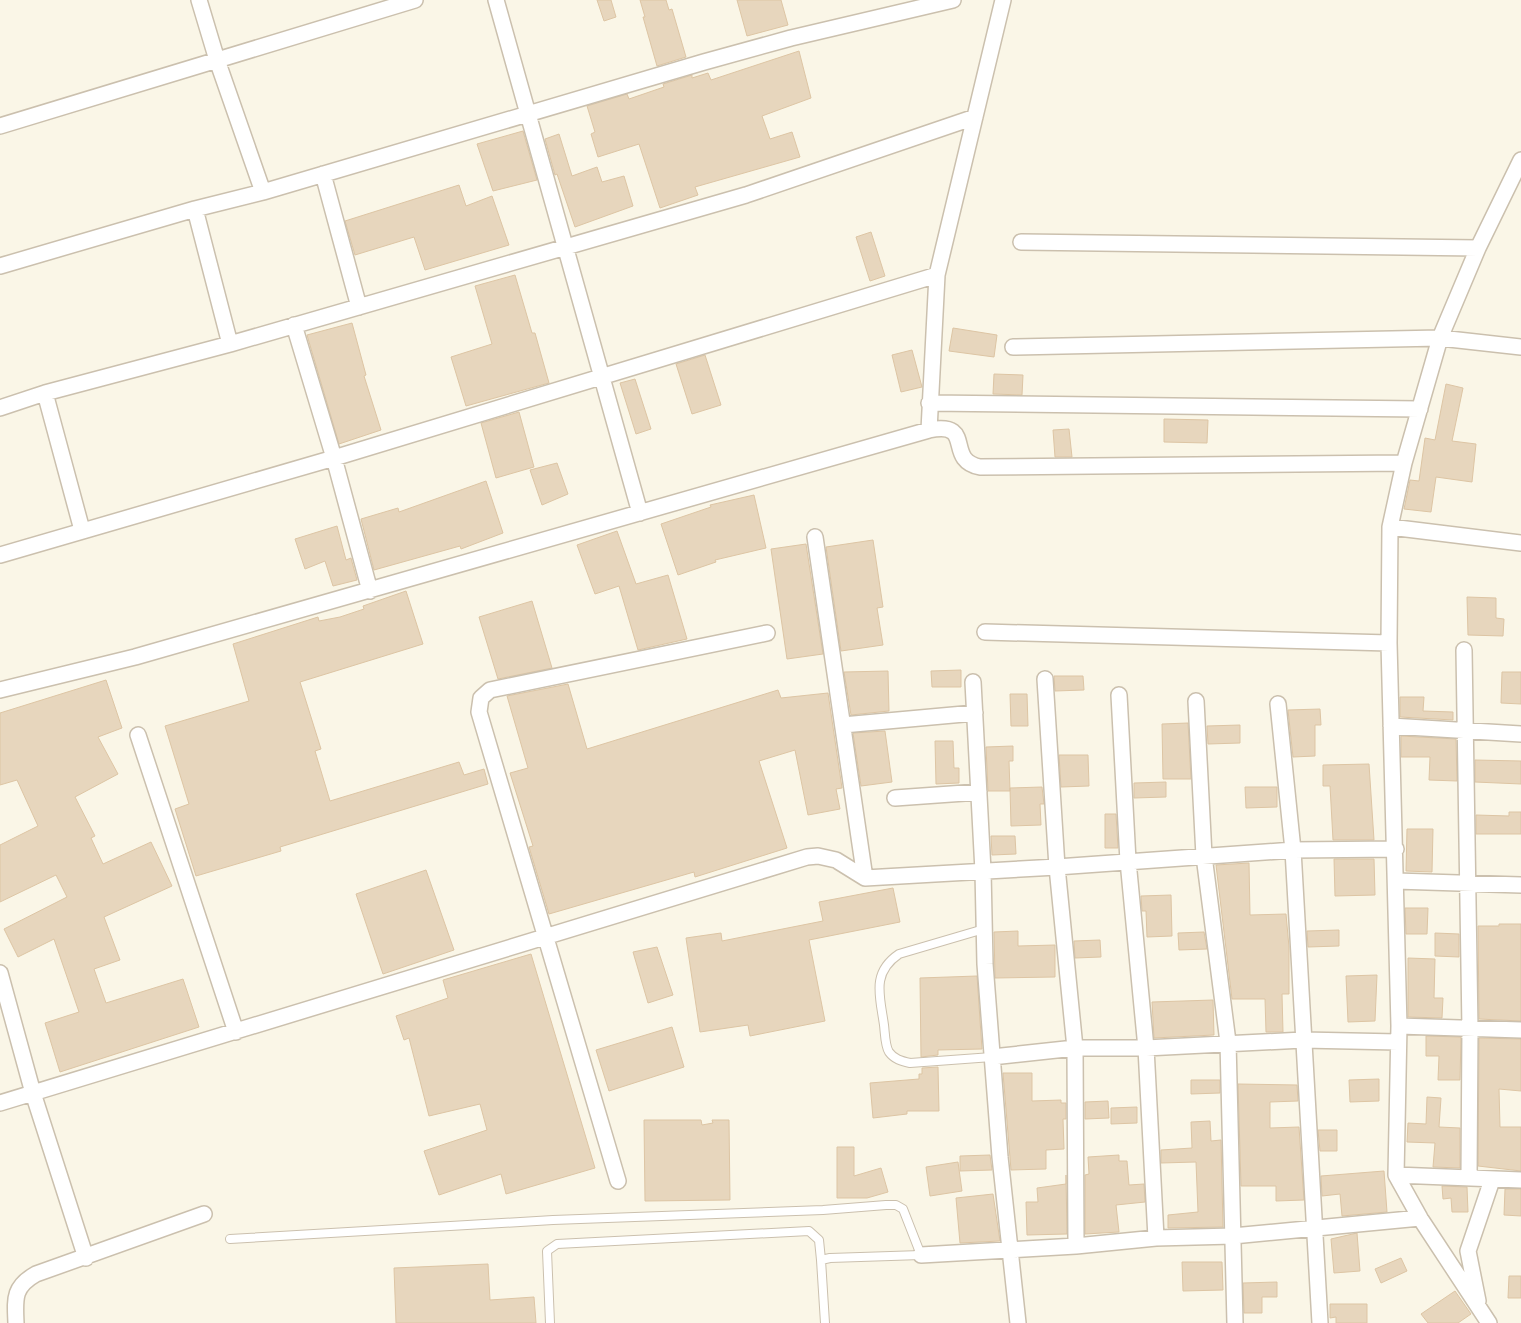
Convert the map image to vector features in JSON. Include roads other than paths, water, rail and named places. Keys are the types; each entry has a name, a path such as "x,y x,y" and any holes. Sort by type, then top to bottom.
{"street":[{"path":"199,0 217,60 263,192"},
{"path":"0,126 415,0"},
{"path":"496,0 640,513"},
{"path":"0,266 195,208 263,192 791,38 953,0"},
{"path":"929,430 929,403 938,274 1003,0"},
{"path":"0,408 46,393 294,326 746,195 975,117"},
{"path":"1489,1323 1420,1218 1396,1175 1399,1026 1396,850 1389,643 1390,527 1404,464 1440,338 1478,248 1521,160"},
{"path":"323,174 358,307"},
{"path":"195,208 230,344"},
{"path":"1021,242 1478,248"},
{"path":"0,555 334,458 938,274"},
{"path":"294,326 334,458 370,591"},
{"path":"1013,347 1440,338 1521,347"},
{"path":"46,393 82,530"},
{"path":"929,403 1420,409"},
{"path":"0,690 114,663 929,430 942,428 950,430 956,435 963,458 969,465 980,467 1404,464"},
{"path":"1390,527 1521,543"},
{"path":"815,537 865,878"},
{"path":"986,632 1389,643"},
{"path":"618,1181 479,712 481,698 490,690 767,633"},
{"path":"1464,650 1470,1029 1469,1177"},
{"path":"1045,680 1057,867 1076,1048 1076,1246"},
{"path":"973,682 983,871 984,929 992,1057 1000,1157 1018,1323"},
{"path":"1119,695 1128,861 1146,1048 1156,1238"},
{"path":"1196,701 1204,856 1228,1042 1235,1323"},
{"path":"1278,704 1293,850 1320,1323"},
{"path":"843,725 975,713"},
{"path":"1391,726 1521,734"},
{"path":"138,735 236,1032"},
{"path":"895,798 979,792"},
{"path":"0,1104 807,857 818,856 836,860 865,878 1057,867 1293,850 1396,850"},
{"path":"1396,881 1521,885"},
{"path":"0,973 33,1093 86,1258"},
{"path":"1399,1026 1521,1030"},
{"path":"992,1057 1076,1048 1146,1048 1228,1042 1303,1040 1398,1042"},
{"path":"1396,1175 1521,1180"},
{"path":"1480,1310 1468,1251 1492,1180"},
{"path":"16,1323 16,1295 23,1282 36,1274 86,1258 204,1214"},
{"path":"921,1255 1076,1246 1156,1238 1233,1236 1420,1218"}],"lane":[{"path":"984,929 899,954 888,961 880,976 878,988 888,1051 896,1059 910,1063 992,1057"},
{"path":"230,1239 553,1220 823,1210 891,1205 903,1209 921,1255 830,1258 821,1260"},
{"path":"550,1323 547,1251 557,1244 809,1231 819,1240 825,1323"}]}
